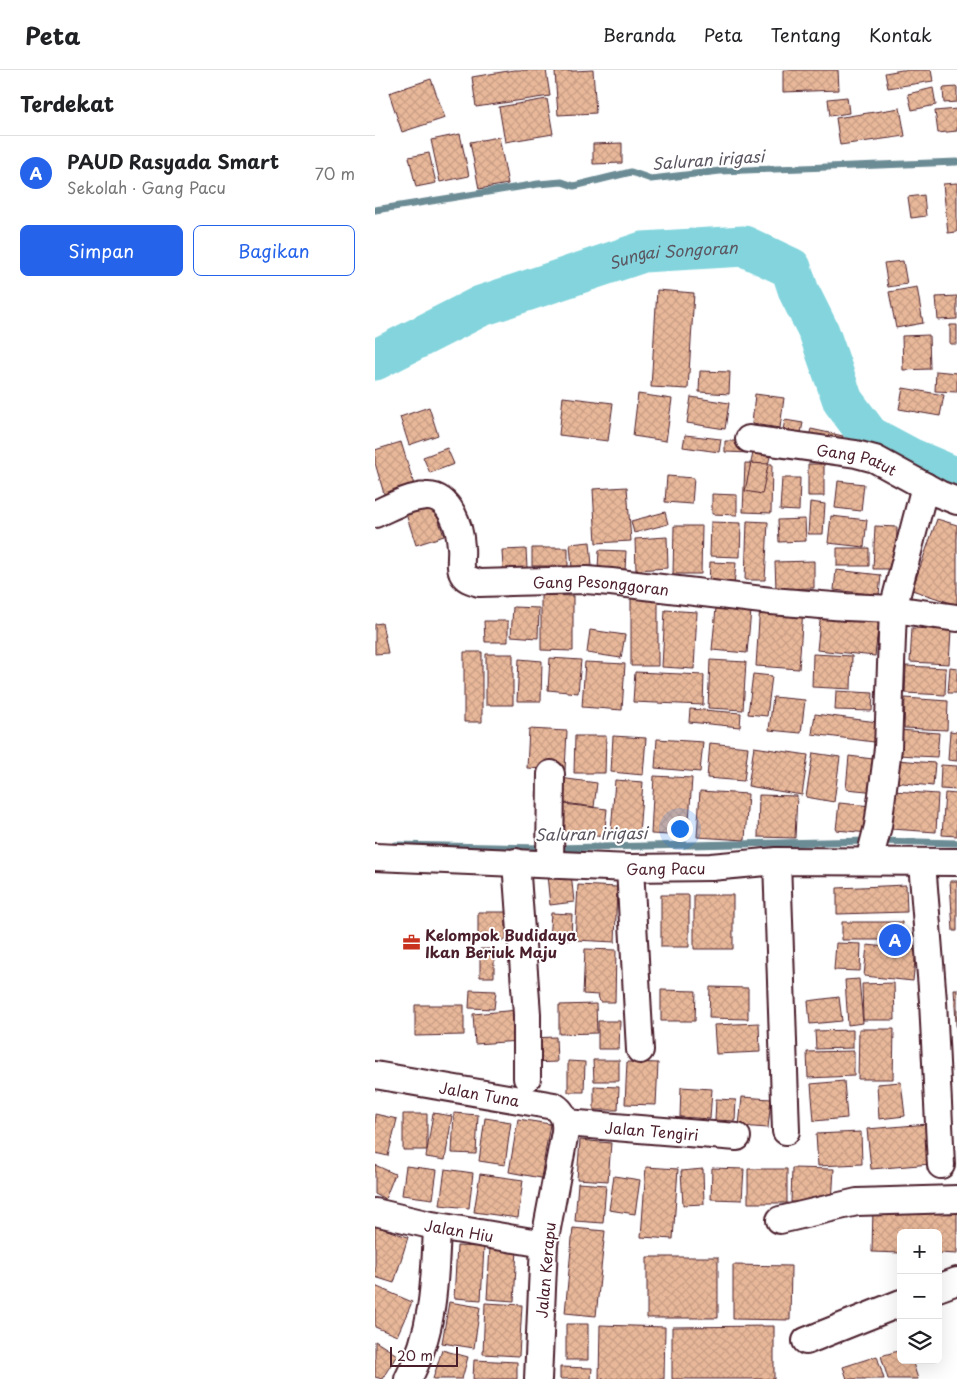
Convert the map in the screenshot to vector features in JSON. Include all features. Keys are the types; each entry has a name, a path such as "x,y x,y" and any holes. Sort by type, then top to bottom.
{"street":[{"name":"Gang Patut","path":"749,440 856,454 886,464 957,501"},
{"path":"873,846 889,748 893,609 925,486"},
{"name":"Gang Pesonggoran","path":"375,514 415,497 436,497 445,502 454,518 461,546 462,573 466,578 479,583 586,580 771,601 847,608 893,609"},
{"path":"893,609 957,618"},
{"path":"550,852 551,774"},
{"name":"Gang Pacu","path":"375,857 516,862 550,852 630,868 711,867 777,861 873,846 922,862 957,862"},
{"path":"777,861 786,1131"},
{"path":"516,862 527,1014 527,1078"},
{"path":"922,862 933,1002 941,1165"},
{"path":"630,868 639,1050"},
{"name":"Jalan Tuna","path":"375,1076 554,1106 561,1112 565,1128"},
{"name":"Jalan Tengiri","path":"565,1128 737,1137"},
{"name":"Jalan Kerapu","path":"538,1379 543,1244 565,1128"},
{"path":"780,1220 857,1202 957,1200"},
{"name":"Jalan Hiu","path":"375,1212 437,1226 543,1244"},
{"path":"408,1379 418,1360 429,1320 437,1226"},
{"path":"942,1286 957,1280"},
{"path":"806,1341 897,1305"}],"building":[{"path":"514,70 546,70 550,96 476,107 472,77"},
{"path":"593,70 596,113 558,115 555,72"},
{"path":"783,70 838,70 839,90 783,92"},
{"path":"902,70 931,70 933,81 888,88 885,73"},
{"path":"431,79 445,118 402,132 389,93"},
{"path":"957,87 957,102 944,103 943,88"},
{"path":"933,88 936,105 912,110 908,94"},
{"path":"847,97 849,113 830,116 828,99"},
{"path":"547,99 553,134 505,142 499,107"},
{"path":"900,108 905,136 840,145 836,118"},
{"path":"957,109 957,131 938,133 935,111"},
{"path":"460,134 469,176 440,182 431,140"},
{"path":"499,137 508,184 479,189 470,142"},
{"path":"622,143 622,163 593,164 593,144"},
{"path":"429,153 436,183 416,187 409,157"},
{"path":"957,183 957,232 948,233 943,184"},
{"path":"924,195 926,216 911,218 908,197"},
{"path":"903,261 907,284 888,287 884,263"},
{"path":"917,287 923,323 896,328 889,292"},
{"path":"657,290 694,293 688,389 651,387"},
{"path":"957,296 957,319 938,320 936,297"},
{"path":"950,325 957,325 957,344 950,344"},
{"path":"929,335 930,369 903,370 902,336"},
{"path":"700,371 730,372 729,394 699,392"},
{"path":"936,371 957,373 957,392 935,391"},
{"path":"903,388 944,395 940,416 899,409"},
{"path":"638,394 672,399 666,441 633,436"},
{"path":"755,394 784,398 780,428 752,424"},
{"path":"563,397 613,403 608,441 559,435"},
{"path":"691,397 729,403 725,429 687,423"},
{"path":"429,407 438,435 409,445 400,417"},
{"path":"785,420 803,423 799,442 781,439"},
{"path":"811,429 843,436 840,450 807,443"},
{"path":"685,435 721,439 719,452 683,447"},
{"path":"725,441 751,441 751,453 725,452"},
{"path":"401,442 415,488 385,497 375,463 375,450"},
{"path":"447,448 454,464 430,473 423,457"},
{"path":"753,453 770,456 762,494 745,491"},
{"path":"745,463 772,464 771,513 743,512"},
{"path":"808,464 824,464 824,496 808,496"},
{"path":"667,476 694,478 692,504 665,502"},
{"path":"782,478 800,478 799,511 780,510"},
{"path":"838,481 864,484 861,511 835,508"},
{"path":"627,487 631,541 596,543 593,489"},
{"path":"712,494 737,495 737,515 712,514"},
{"path":"810,502 825,504 823,534 808,534"},
{"path":"434,506 444,536 416,545 406,514"},
{"path":"665,512 668,524 634,533 631,521"},
{"path":"831,516 867,520 864,547 828,543"},
{"path":"805,519 806,541 779,542 778,520"},
{"path":"937,519 957,525 957,605 912,590"},
{"path":"747,521 768,522 765,580 745,580"},
{"path":"711,522 741,523 740,557 710,556"},
{"path":"674,526 702,526 701,574 673,574"},
{"path":"875,526 897,527 896,569 873,569"},
{"path":"667,537 668,568 636,570 635,539"},
{"path":"590,542 592,566 572,568 570,544"},
{"path":"532,548 568,548 568,566 532,566"},
{"path":"837,548 869,548 869,566 837,566"},
{"path":"526,549 527,568 503,569 502,550"},
{"path":"599,550 626,551 625,571 598,569"},
{"path":"814,561 814,588 776,589 775,562"},
{"path":"710,562 736,563 734,586 709,585"},
{"path":"836,570 881,575 879,595 834,590"},
{"path":"541,595 573,596 573,651 541,650"},
{"path":"631,596 658,596 658,666 631,666"},
{"path":"760,605 803,608 799,669 756,666"},
{"path":"513,607 539,608 538,638 511,636"},
{"path":"716,608 751,611 747,653 712,650"},
{"path":"665,610 697,612 694,669 662,667"},
{"path":"821,612 879,619 875,656 817,650"},
{"path":"484,621 508,621 508,642 485,642"},
{"path":"382,623 388,653 375,654 375,624"},
{"path":"912,628 951,630 949,664 910,662"},
{"path":"590,630 625,635 621,658 587,653"},
{"path":"464,652 482,652 482,722 464,722"},
{"path":"486,654 513,654 513,705 486,705"},
{"path":"813,654 852,656 851,689 812,687"},
{"path":"550,658 581,660 578,693 548,690"},
{"path":"519,659 542,661 541,701 517,701"},
{"path":"710,660 746,662 743,710 708,708"},
{"path":"585,662 625,664 622,710 582,707"},
{"path":"906,666 946,668 945,695 905,693"},
{"path":"950,667 957,668 957,693 948,693"},
{"path":"635,672 704,675 703,705 633,702"},
{"path":"753,674 772,676 767,716 748,714"},
{"path":"836,691 873,693 872,711 835,710"},
{"path":"773,697 805,700 801,733 769,730"},
{"path":"905,698 948,701 947,730 904,728"},
{"path":"690,709 741,713 740,727 689,722"},
{"path":"815,714 877,722 874,742 812,734"},
{"path":"529,729 567,731 565,770 527,768"},
{"path":"899,730 939,733 937,757 897,755"},
{"path":"950,731 957,732 957,761 948,760"},
{"path":"575,736 606,736 605,773 574,773"},
{"path":"613,736 646,738 643,775 611,772"},
{"path":"657,739 703,742 700,772 655,768"},
{"path":"710,743 748,747 744,781 707,778"},
{"path":"754,747 808,755 802,795 748,786"},
{"path":"813,753 840,757 834,802 806,797"},
{"path":"849,756 881,760 877,792 846,789"},
{"path":"896,760 935,763 933,786 893,782"},
{"path":"941,765 957,766 957,790 940,789"},
{"path":"654,776 692,778 688,836 651,834"},
{"path":"560,778 597,783 594,807 557,802"},
{"path":"615,780 643,782 639,834 611,832"},
{"path":"700,791 748,794 745,840 697,837"},
{"path":"893,791 938,794 936,832 891,829"},
{"path":"945,793 957,794 957,836 942,835"},
{"path":"759,795 797,796 795,838 758,837"},
{"path":"555,803 607,809 604,837 552,830"},
{"path":"839,803 872,806 869,833 836,830"},
{"path":"571,873 574,902 550,905 547,875"},
{"path":"950,881 957,881 957,931 953,931"},
{"path":"578,885 617,887 615,942 575,940"},
{"path":"906,885 907,912 837,914 837,888"},
{"path":"661,895 689,895 689,947 661,947"},
{"path":"694,895 733,895 733,949 694,949"},
{"path":"478,912 506,912 506,940 478,941"},
{"path":"551,913 572,914 571,940 549,939"},
{"path":"842,922 902,922 902,940 842,940"},
{"path":"836,943 861,944 860,971 834,970"},
{"path":"867,945 916,950 913,981 864,976"},
{"path":"480,949 494,949 494,977 480,977"},
{"path":"585,949 616,950 615,1002 600,1002 598,995 583,994"},
{"path":"859,979 863,1023 848,1025 845,980"},
{"path":"894,983 895,1020 863,1020 862,984"},
{"path":"710,987 748,988 748,1019 709,1018"},
{"path":"954,989 957,989 957,1039"},
{"path":"470,990 496,991 494,1009 469,1008"},
{"path":"661,990 696,991 695,1021 661,1021"},
{"path":"839,997 842,1021 810,1024 808,1001"},
{"path":"596,1004 597,1033 559,1034 559,1005"},
{"path":"415,1005 464,1005 464,1035 415,1036"},
{"path":"518,1010 520,1041 475,1044 473,1014"},
{"path":"598,1021 620,1021 619,1049 598,1049"},
{"path":"759,1023 760,1052 716,1054 714,1025"},
{"path":"859,1029 894,1029 893,1079 858,1079"},
{"path":"853,1030 853,1048 816,1049 815,1031"},
{"path":"556,1037 557,1062 530,1063 529,1038"},
{"path":"854,1051 854,1076 808,1078 807,1052"},
{"path":"593,1060 619,1060 619,1081 594,1081"},
{"path":"568,1061 585,1062 584,1092 568,1092"},
{"path":"627,1062 658,1063 656,1105 625,1104"},
{"path":"844,1081 847,1118 814,1121 811,1084"},
{"path":"901,1082 905,1116 879,1119 877,1084"},
{"path":"594,1086 619,1087 618,1110 594,1110"},
{"path":"681,1087 712,1089 710,1119 680,1117"},
{"path":"742,1097 771,1099 768,1128 739,1126"},
{"path":"716,1099 736,1100 735,1121 715,1120"},
{"path":"433,1113 452,1116 445,1160 426,1157"},
{"path":"454,1113 478,1115 476,1154 452,1153"},
{"path":"375,1114 397,1119 388,1156 375,1153"},
{"path":"403,1114 427,1114 427,1150 403,1150"},
{"path":"485,1118 511,1122 505,1165 479,1161"},
{"path":"518,1119 550,1124 541,1178 509,1172"},
{"path":"928,1124 931,1164 871,1169 867,1129"},
{"path":"861,1132 862,1164 818,1166 816,1134"},
{"path":"580,1140 611,1143 608,1181 577,1179"},
{"path":"375,1165 395,1174 385,1199 375,1194"},
{"path":"406,1166 437,1170 433,1199 402,1195"},
{"path":"646,1167 678,1169 673,1239 641,1237"},
{"path":"712,1168 744,1169 742,1200 711,1199"},
{"path":"792,1168 834,1169 832,1203 791,1202"},
{"path":"445,1169 473,1173 469,1208 440,1205"},
{"path":"703,1169 704,1204 683,1205 681,1171"},
{"path":"748,1169 787,1169 787,1203 748,1203"},
{"path":"480,1174 523,1180 518,1218 474,1212"},
{"path":"614,1176 640,1180 635,1214 609,1210"},
{"path":"578,1183 606,1185 603,1223 575,1221"},
{"path":"873,1206 957,1208 957,1254 942,1253 942,1229 897,1229 897,1253 872,1252"},
{"path":"375,1226 408,1237 394,1283 375,1277"},
{"path":"573,1228 605,1231 596,1316 565,1313"},
{"path":"457,1246 484,1247 481,1300 454,1298"},
{"path":"490,1247 517,1249 514,1301 487,1299"},
{"path":"647,1257 718,1257 718,1318 647,1318"},
{"path":"733,1265 791,1266 790,1320 733,1319"},
{"path":"375,1286 412,1302 397,1336 375,1327"},
{"path":"449,1302 480,1307 474,1348 442,1343"},
{"path":"485,1303 522,1305 519,1356 483,1354"},
{"path":"566,1324 588,1324 588,1360 566,1360"},
{"path":"600,1325 665,1327 664,1379 599,1379"},
{"path":"774,1326 774,1379 672,1379 672,1327"},
{"path":"375,1341 397,1355 382,1379 375,1377"},
{"path":"442,1350 468,1357 462,1379 433,1379"},
{"path":"897,1351 897,1364 913,1364 918,1379 888,1379 881,1356"},
{"path":"877,1356 884,1379 847,1379 843,1367"},
{"path":"474,1360 517,1362 517,1379 473,1379"},
{"path":"560,1367 592,1368 591,1379 560,1379"}],"waterway":[{"name":"Saluran irigasi","path":"375,210 538,184 562,182 574,186 631,172 651,179 720,171 957,162"},
{"name":"Sungai Songoran","path":"375,360 481,306 643,252 744,246 791,268 799,292 819,332 843,401 869,436 912,459 957,478"},
{"name":"Saluran irigasi","path":"555,848 869,841"},
{"name":"Saluran irigasi","path":"880,841 957,843"},
{"name":"Saluran irigasi","path":"395,845 544,848"}],"place":[{"name":"PAUD Rasyada Smart","path":"895,940"},
{"name":"Kelompok Budidaya Ikan Beriuk Maju","path":"411,943"}]}
